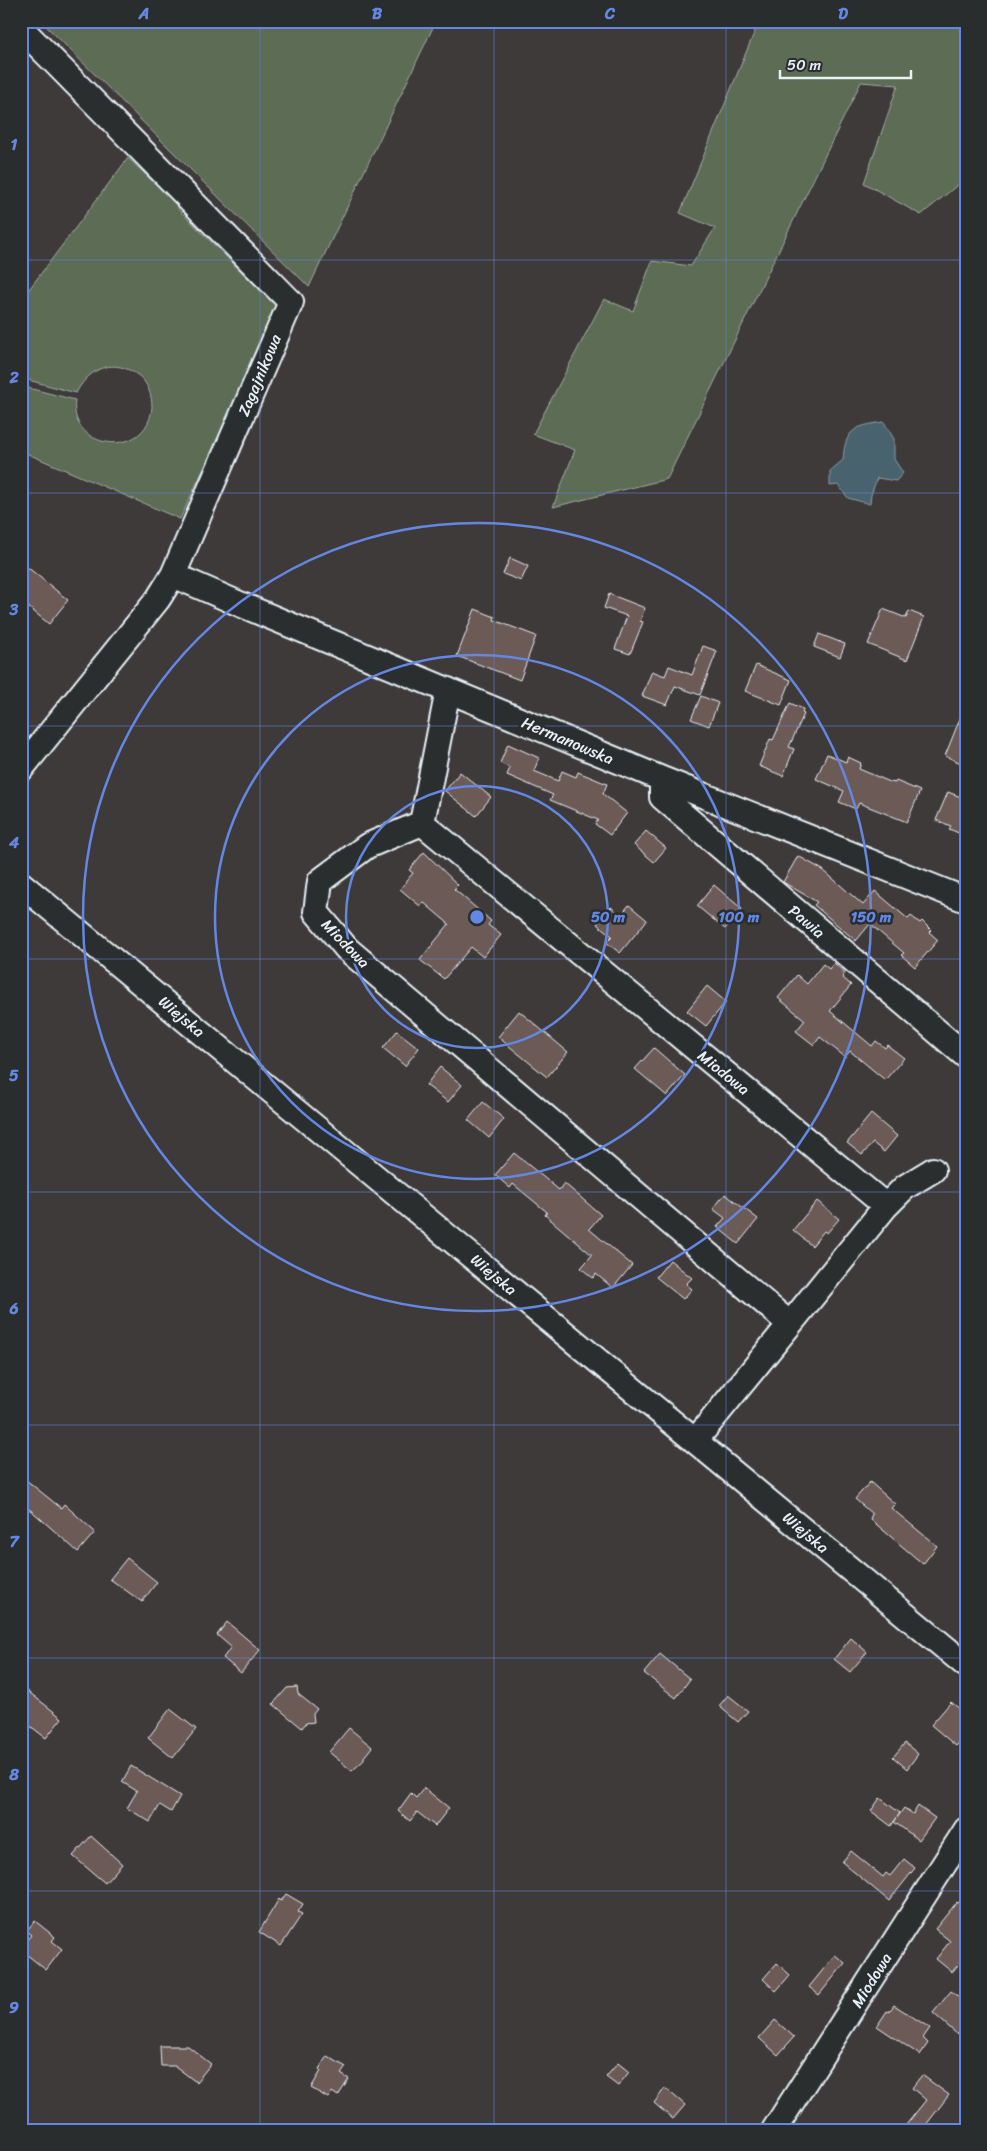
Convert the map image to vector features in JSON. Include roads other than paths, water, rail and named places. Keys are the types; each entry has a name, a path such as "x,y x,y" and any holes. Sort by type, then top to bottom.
{"street":[{"name":"Zagajnikowa","path":"21,28 291,302 173,575 158,599 21,769"},
{"name":"Hermanowska","path":"173,575 662,780 966,900"},
{"path":"422,823 448,690"},
{"name":"Pawia","path":"662,780 662,797 966,1056"},
{"name":"Miodowa","path":"790,1324 347,949 316,912 320,881 367,846 422,823 886,1206"},
{"name":"Wiejska","path":"21,884 966,1665"},
{"path":"695,1440 886,1206 905,1187 932,1170"},
{"name":"Miodowa","path":"774,2130 966,1830"}],"water":[{"path":"884,422 894,439 894,459 903,473 896,481 877,478 870,504 848,498 838,485 830,486 830,471 843,460 846,442 853,431 866,425"}]}
